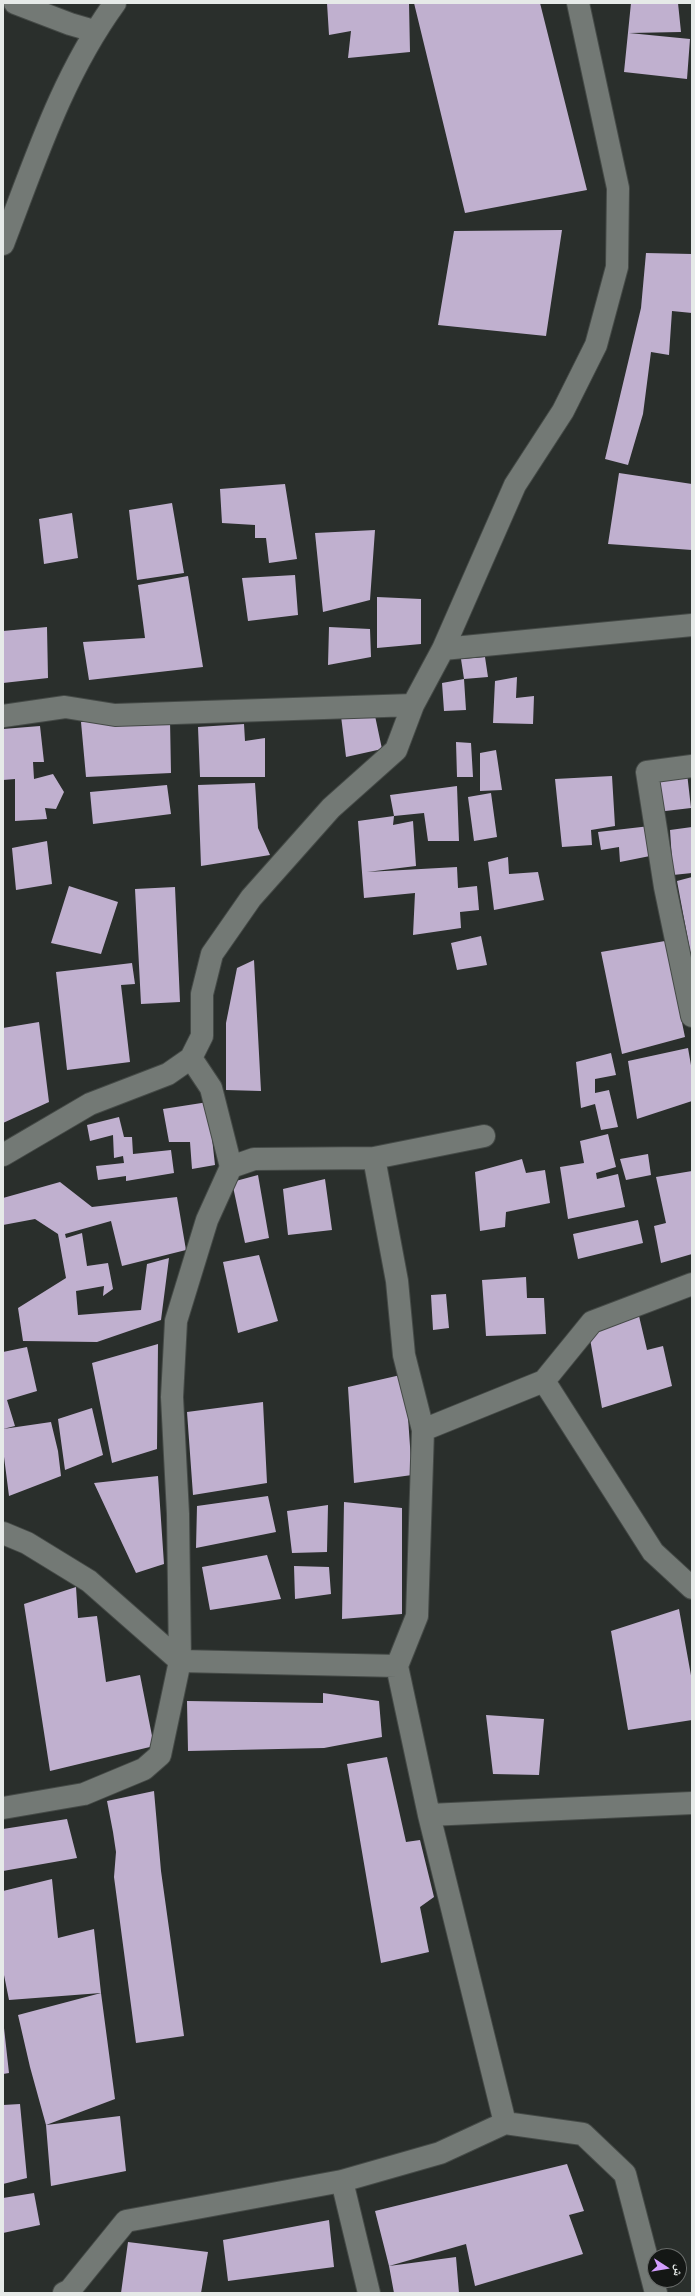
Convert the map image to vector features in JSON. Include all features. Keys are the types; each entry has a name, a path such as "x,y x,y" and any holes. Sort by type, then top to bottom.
{"street":[{"path":"15,3 94,32"},
{"path":"3,244 56,105 94,32 115,3"},
{"path":"3,1155 90,1104 168,1074 191,1058 202,1036 202,994 212,954 252,898 331,808 396,750 413,705 443,648 514,485 563,411 596,345 617,267 618,188 578,3"},
{"path":"443,648 692,625"},
{"path":"3,716 65,707 115,715 413,705"},
{"path":"692,766 647,772 665,887 692,1016"},
{"path":"3,1808 84,1794 144,1769 160,1755 180,1661 178,1514 172,1397 176,1321 207,1220 231,1167 211,1088 191,1058"},
{"path":"231,1167 254,1159 374,1158 484,1136"},
{"path":"374,1158 397,1281 404,1355 423,1430 417,1616 397,1666 428,1815 505,2123"},
{"path":"423,1430 544,1381 592,1322 692,1284"},
{"path":"544,1381 653,1552 692,1588"},
{"path":"3,1533 27,1543 89,1581 180,1661 397,1666"},
{"path":"428,1815 692,1803"},
{"path":"68,2292 126,2222 342,2181 440,2153 505,2123 583,2134 625,2174 656,2293"},
{"path":"342,2181 369,2293"}],"building":[{"path":"327,3 409,3 410,52 348,58 351,31 329,35"},
{"path":"414,3 540,3 587,190 465,213"},
{"path":"631,3 678,3 681,32 629,33 690,39 687,79 624,72"},
{"path":"562,230 546,336 438,325 454,231"},
{"path":"646,253 692,254 692,313 672,311 669,355 651,352 643,414 628,465 605,459 641,308"},
{"path":"619,473 692,484 692,550 608,544"},
{"path":"285,484 297,559 269,563 266,538 255,538 255,525 222,523 220,489"},
{"path":"172,503 184,573 137,580 129,510"},
{"path":"72,513 78,558 44,564 39,519"},
{"path":"375,530 370,600 323,612 315,533"},
{"path":"295,575 298,615 248,621 242,578"},
{"path":"188,576 203,667 89,680 83,642 145,638 138,585"},
{"path":"377,597 421,599 421,644 377,648"},
{"path":"47,627 48,678 3,683 3,631"},
{"path":"329,627 370,629 371,657 328,665"},
{"path":"485,657 488,677 464,679 461,659"},
{"path":"517,677 516,698 534,696 533,724 493,723 495,681"},
{"path":"464,679 466,710 444,711 442,683"},
{"path":"374,711 382,749 346,757 341,716"},
{"path":"170,720 171,773 86,777 81,722"},
{"path":"244,724 245,741 265,738 265,777 200,777 198,727"},
{"path":"40,726 44,762 33,762 34,779 53,774 64,792 56,809 45,808 47,819 15,821 15,779 3,780 3,729"},
{"path":"456,742 471,743 473,777 457,777"},
{"path":"496,750 502,790 480,791 480,753"},
{"path":"687,773 691,808 657,812 652,777"},
{"path":"612,776 615,826 591,830 592,845 562,847 555,779"},
{"path":"255,783 258,828 270,855 201,866 198,785"},
{"path":"167,785 171,814 93,824 90,792"},
{"path":"457,786 459,841 428,841 424,813 394,816 390,795"},
{"path":"491,793 497,837 474,841 468,797"},
{"path":"394,816 393,825 413,821 416,866 367,872 457,867 458,888 477,886 479,910 460,912 461,928 413,935 415,893 364,898 358,821"},
{"path":"650,826 655,855 620,862 619,847 601,850 598,832"},
{"path":"692,827 692,873 673,875 670,830"},
{"path":"47,841 52,884 16,890 12,848"},
{"path":"508,857 509,874 538,872 544,900 494,910 488,862"},
{"path":"692,877 692,955 691,956 677,881"},
{"path":"69,886 118,902 101,954 51,943"},
{"path":"175,887 180,1002 141,1004 135,889"},
{"path":"481,936 487,965 457,970 451,943"},
{"path":"665,941 685,1037 622,1054 601,952"},
{"path":"254,960 261,1091 226,1090 226,1023 237,968"},
{"path":"132,963 135,984 121,985 130,1062 67,1070 56,972"},
{"path":"39,1022 49,1102 3,1123 3,1028"},
{"path":"688,1048 692,1071 692,1101 637,1119 628,1061"},
{"path":"611,1053 616,1075 595,1079 595,1093 609,1090 618,1127 601,1130 595,1104 581,1108 576,1062"},
{"path":"208,1102 215,1165 192,1169 190,1142 169,1142 163,1109"},
{"path":"119,1117 124,1137 132,1137 133,1154 171,1150 174,1173 126,1181 126,1176 98,1180 96,1166 124,1163 123,1156 114,1158 113,1135 90,1141 87,1125"},
{"path":"608,1134 616,1167 596,1173 597,1179 618,1174 625,1207 568,1219 560,1167 584,1163 580,1141"},
{"path":"648,1154 651,1175 626,1180 620,1159"},
{"path":"522,1159 526,1173 545,1170 550,1203 506,1212 505,1227 480,1231 475,1172"},
{"path":"692,1171 692,1254 661,1263 654,1226 666,1223 656,1177"},
{"path":"258,1175 269,1238 245,1243 232,1182"},
{"path":"325,1179 332,1230 288,1235 283,1189"},
{"path":"60,1182 92,1207 177,1197 186,1250 122,1266 111,1221 65,1234 66,1238 82,1233 87,1266 108,1263 113,1289 103,1296 104,1286 76,1291 78,1315 141,1310 147,1264 169,1258 161,1320 97,1342 23,1341 18,1308 66,1278 58,1234 35,1219 3,1225 3,1198"},
{"path":"638,1220 643,1243 578,1259 573,1234"},
{"path":"259,1255 278,1321 238,1333 223,1262"},
{"path":"526,1277 527,1298 544,1298 546,1334 486,1336 482,1280"},
{"path":"446,1294 449,1328 433,1330 431,1295"},
{"path":"639,1316 647,1350 663,1346 672,1386 602,1408 589,1333"},
{"path":"158,1344 157,1449 112,1463 92,1363"},
{"path":"27,1347 37,1391 7,1400 15,1426 3,1429 3,1352"},
{"path":"405,1374 412,1475 354,1483 348,1387"},
{"path":"263,1402 267,1483 193,1495 187,1412"},
{"path":"92,1408 103,1455 65,1470 58,1419"},
{"path":"51,1422 58,1451 61,1476 9,1496 3,1449 3,1429"},
{"path":"158,1476 164,1564 136,1573 94,1483"},
{"path":"268,1496 276,1532 196,1548 197,1506"},
{"path":"344,1502 402,1508 402,1614 342,1619"},
{"path":"328,1505 327,1552 292,1553 287,1511"},
{"path":"267,1555 281,1599 210,1610 202,1567"},
{"path":"294,1566 329,1567 331,1594 295,1599"},
{"path":"76,1587 78,1618 97,1616 106,1682 140,1675 154,1746 50,1771 24,1604"},
{"path":"679,1609 692,1681 692,1720 628,1730 611,1631"},
{"path":"323,1693 379,1701 382,1737 324,1748 188,1751 187,1701 323,1703"},
{"path":"486,1715 544,1719 539,1775 493,1774"},
{"path":"387,1757 406,1842 420,1840 434,1897 420,1907 429,1952 381,1963 347,1764"},
{"path":"154,1791 161,1871 184,2036 136,2043 114,1877 116,1852 107,1801"},
{"path":"67,1819 77,1858 3,1871 3,1829"},
{"path":"52,1879 58,1938 94,1929 101,1993 9,2000 3,1970 3,1891"},
{"path":"101,1993 115,2099 46,2125 18,2015"},
{"path":"3,2019 9,2073 3,2074"},
{"path":"20,2104 27,2178 3,2184 3,2105"},
{"path":"120,2116 126,2171 51,2186 46,2125"},
{"path":"567,2164 584,2211 569,2215 583,2254 475,2286 466,2244 389,2266 375,2211"},
{"path":"34,2193 40,2225 3,2233 3,2198"},
{"path":"329,2220 334,2267 228,2281 223,2240"},
{"path":"128,2242 208,2252 201,2293 121,2293"},
{"path":"456,2257 459,2293 394,2293 389,2266"}]}
